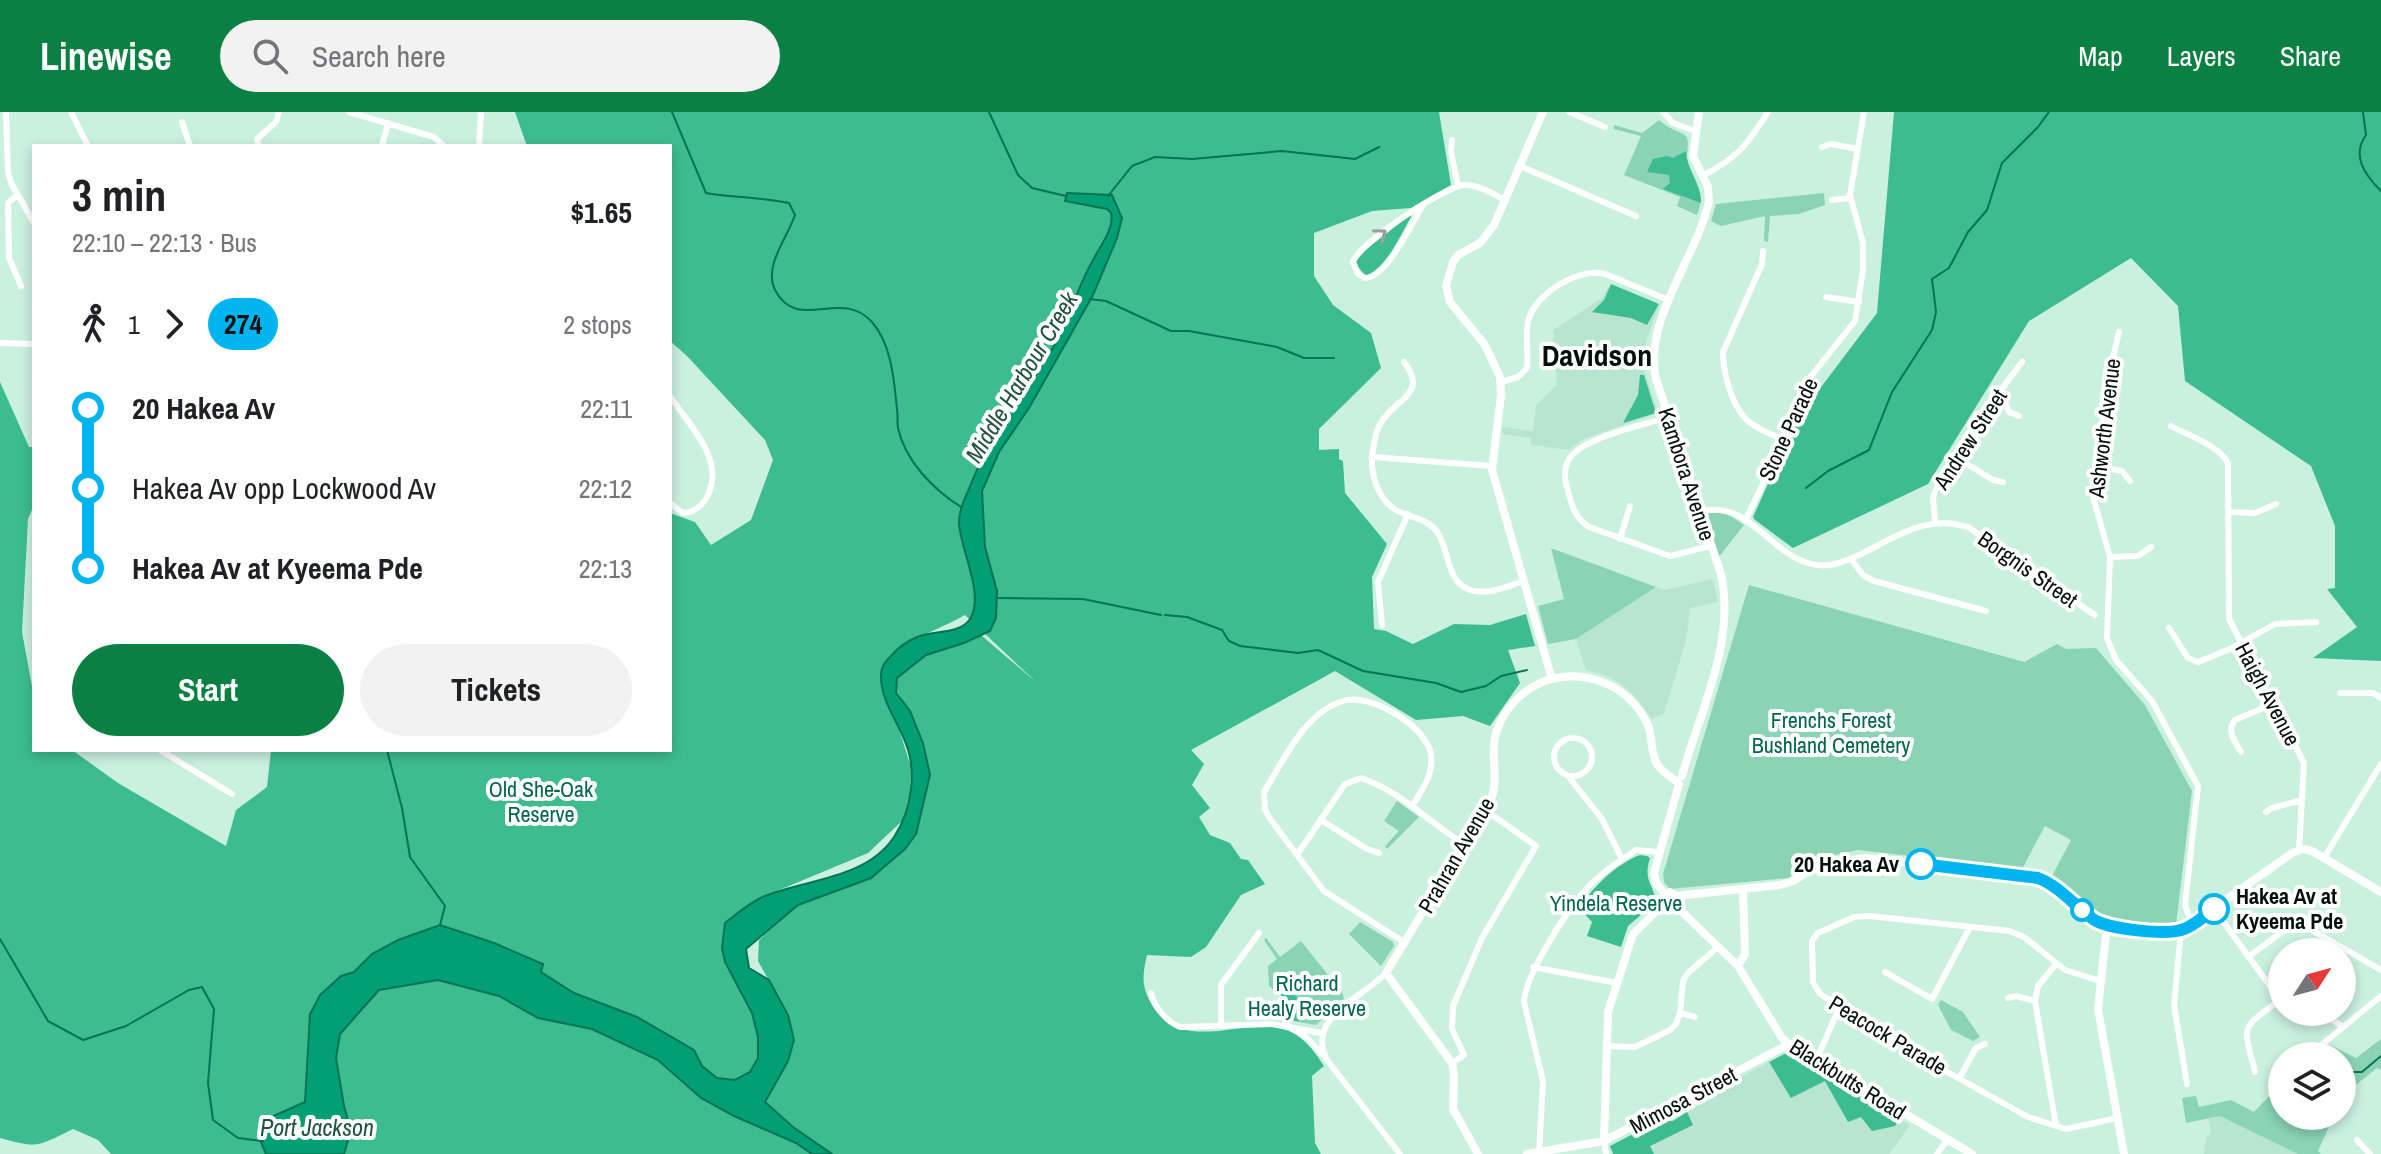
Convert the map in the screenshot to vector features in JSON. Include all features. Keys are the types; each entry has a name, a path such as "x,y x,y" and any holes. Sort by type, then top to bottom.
{"street":[{"path":"6,112 8,172 32,220"},
{"path":"71,112 87,144"},
{"path":"258,144 257,139 276,122 279,112"},
{"path":"349,112 434,137 442,144"},
{"path":"479,144 481,112"},
{"path":"1543,112 1486,237 1453,262 1446,286 1454,308 1488,349 1501,382 1492,466 1552,679 1573,676 1594,679 1622,693 1640,710 1647,724 1658,767 1679,780"},
{"path":"1569,112 1605,127"},
{"path":"1663,112 1673,123 1695,131"},
{"name":"Kambora Avenue","path":"1670,899 1654,877 1659,852 1725,629 1724,587 1656,379 1653,353 1657,330 1707,212 1709,194 1693,156 1699,112"},
{"path":"1702,176 1729,162 1742,151 1768,112"},
{"name":"Stone Parade","path":"1745,521 1784,440 1808,380 1855,321 1863,270 1863,243 1851,198 1864,112"},
{"path":"182,122 189,144"},
{"path":"383,144 388,123"},
{"path":"1452,140 1451,152 1458,186"},
{"path":"1822,147 1831,144 1858,149"},
{"path":"1520,166 1636,216"},
{"path":"1422,207 1396,250 1375,276 1365,278 1358,274 1353,262 1355,254 1405,216 1458,186 1474,186 1505,200"},
{"path":"17,195 8,203 9,258 21,286"},
{"path":"1832,200 1851,198"},
{"path":"1763,251 1762,264 1723,352 1723,367 1737,406 1746,419 1784,440"},
{"path":"1501,382 1518,377 1527,368 1527,325 1535,306 1547,293 1583,274 1605,274 1670,300"},
{"path":"1826,297 1859,302"},
{"name":"Ashworth Avenue","path":"2119,332 2107,383 2110,393 2106,400 2094,506 2110,557 2107,638 2110,649 2152,701 2198,786 2185,905 2192,924"},
{"path":"0,343 32,344"},
{"path":"1404,362 1413,373 1415,383 1382,421 1375,436 1372,475 1378,489 1390,505 1431,524 1440,536 1451,570 1459,583 1469,590 1481,592 1524,581"},
{"name":"Andrew Street","path":"1935,522 1933,497 2000,391 2022,362"},
{"path":"2000,391 2009,412 2019,416"},
{"path":"672,399 709,454 714,469 707,497 699,508 683,513 672,505"},
{"path":"1668,417 1588,443 1574,453 1568,460 1565,478 1575,514 1589,527 1670,556 1710,546"},
{"name":"Haigh Avenue","path":"2171,426 2224,455 2228,463 2229,619 2304,763 2303,849"},
{"path":"1372,457 1492,466"},
{"path":"1957,458 1993,480 2003,482"},
{"path":"2097,466 2122,471 2130,481"},
{"path":"2229,512 2255,513 2276,504"},
{"path":"1620,539 1630,506"},
{"path":"1699,512 1715,508 1730,510 1802,561 1817,565 1832,565 1851,559 1922,525 1935,522"},
{"path":"1382,625 1378,582 1408,514"},
{"name":"Borgnis Street","path":"1935,522 1968,527 2095,615"},
{"path":"2110,557 2138,556 2151,547"},
{"path":"1851,559 1863,575 1874,581 1986,611"},
{"path":"2169,628 2193,662 2240,643 2275,624 2316,622"},
{"name":"Prahran Avenue","path":"1386,973 1485,810 1495,788 1492,753 1502,718 1527,691 1552,679"},
{"path":"2340,693 2373,693 2381,698"},
{"path":"1404,942 1332,899 1265,810 1264,792 1305,727 1341,701 1362,700 1408,723 1425,738 1431,751 1430,776 1413,805"},
{"path":"2241,752 2230,731 2231,725 2235,720 2273,704"},
{"path":"1568,776 1585,772 1591,761 1586,744 1576,739 1559,745 1554,757 1558,769 1568,776 1602,819 1622,859"},
{"path":"163,752 232,794"},
{"path":"2324,858 2381,764"},
{"path":"1297,855 1345,784 1361,778 1377,783 1413,805 1440,830 1464,844"},
{"path":"2266,812 2302,800"},
{"path":"1452,1063 1464,1055 1452,1029 1454,1004 1482,938 1536,846 1529,838 1485,810"},
{"path":"1321,820 1367,849 1379,853"},
{"path":"1606,1154 1608,1012 1633,934 1670,899 1785,885 1817,866 1865,858 2036,877 2047,881 2094,920 2107,925 2181,931 2303,849 2381,891"},
{"path":"1539,1153 1543,1081 1524,1002 1524,992 1533,967 1586,888 1636,850 1659,852"},
{"path":"1670,899 1738,966 1745,954 1743,890"},
{"path":"2214,909 2268,983"},
{"name":"Peacock Parade","path":"2100,981 2075,974 2056,964 2024,937 2009,931 1862,915 1818,933 1812,941 1813,982 1820,994 1839,1008 2028,1117 2056,1126 2076,1127 2117,1118"},
{"path":"2107,925 2098,1009 2124,1154"},
{"path":"2248,957 2289,927 2303,925 2381,970"},
{"path":"1885,972 1932,999 1970,927"},
{"path":"2181,931 2174,1005 2187,1084"},
{"path":"1221,1026 1221,985 1259,933"},
{"path":"1606,1046 1642,1045 1670,1030 1680,1013 1683,981 1718,947"},
{"path":"2056,964 2038,986 2035,1001 2056,1126"},
{"name":"Blackbutts Road","path":"1738,966 1782,1038 1789,1044 1972,1154"},
{"path":"1533,967 1617,983"},
{"path":"1327,1060 1321,1033 1329,1020 1386,973 1452,1063 1453,1109 1478,1154"},
{"path":"1151,993 1156,1006 1175,1025 1285,1024 1321,1033"},
{"path":"2008,998 2016,996 2035,1001"},
{"path":"2356,1015 2381,996"},
{"path":"1816,1061 1839,1008"},
{"path":"2255,1072 2245,1031 2248,1024 2268,1009"},
{"path":"1680,1013 1695,1017"},
{"path":"1285,1024 1307,1038 1327,1060 1400,1154"},
{"path":"2324,1042 2342,1026"},
{"name":"Mimosa Street","path":"1527,1154 1604,1141 1789,1044"},
{"path":"1960,1077 1976,1048 1985,1044"},
{"path":"1937,1154 1948,1139"},
{"path":"2357,1140 2370,1154"}],"shaded area":[{"path":"1608,287 1658,308 1643,350 1643,366 1658,413 1583,439 1569,450 1531,445 1531,438 1502,434 1503,427 1533,431 1536,405 1557,384 1553,330 1602,298"},
{"path":"1713,579 1718,602 1690,608 1686,641 1664,713 1652,719 1621,684 1586,670 1576,639 1656,587 1664,590"},
{"path":"1788,1052 1910,1125 1889,1154 1614,1154 1610,1146 1658,1121 1672,1120 1716,1096 1720,1088"},
{"path":"2220,1116 2298,1154 2204,1154 2206,1139 2211,1131 2208,1119"}],"green space":[{"name":"Old She-Oak Reserve","path":"515,112 1439,112 1451,185 1411,208 1372,211 1314,233 1314,276 1333,305 1371,333 1381,368 1319,429 1319,450 1339,449 1345,493 1387,544 1372,577 1374,629 1386,631 1413,644 1454,624 1490,625 1526,614 1535,646 1508,650 1520,683 1490,726 1463,716 1416,720 1335,671 1191,750 1204,764 1192,785 1210,808 1199,817 1210,835 1230,843 1241,859 1248,860 1265,884 1241,895 1206,947 1191,957 1147,955 1144,970 1147,994 1154,1008 1169,1022 1185,1030 1278,1028 1295,1034 1308,1044 1324,1066 1312,1076 1315,1143 1321,1154 832,1154 793,1127 765,1102 788,1061 788,1015 758,961 759,940 797,905 871,878 905,849 923,743 910,711 896,693 897,678 926,655 981,635 1037,683 965,615 910,642 882,666 887,704 897,723 911,767 910,794 903,820 868,853 760,898 725,923 725,962 752,1013 758,1037 758,1058 750,1072 735,1080 718,1078 702,1066 694,1049 637,1017 574,993 541,972 542,964 494,943 398,940 372,954 354,972 341,976 310,1014 306,1103 269,1118 260,1140 266,1154 111,1154 98,1140 73,1129 38,1144 0,1138 0,382 29,447 32,447 32,510 28,519 22,632 32,686 32,752 75,752 118,783 226,846 236,810 267,787 271,752 672,752 672,514 695,522 711,545 751,520 773,460 765,440 672,343 672,144 526,144"},
{"path":"1894,112 2381,112 2381,661 2313,658 2357,627 2327,589 2335,588 2335,526 2311,466 2185,381 2178,306 2131,258 2029,321 1928,484 1793,548 1755,520 1753,517 1797,419 1877,313"},
{"path":"1659,120 1687,138 1687,161 1700,200 1697,215 1677,206 1680,197 1624,175 1641,136 1614,129 1614,125 1642,133"},
{"path":"1686,151 1701,203 1663,189 1670,183 1669,175 1647,172 1653,159 1673,158"},
{"path":"1824,193 1825,205 1799,214 1770,216 1768,242 1764,241 1765,216 1721,226 1711,221 1716,204"},
{"path":"1410,215 1387,258 1366,276 1357,266 1359,255"},
{"path":"1611,284 1659,304 1647,325 1631,318 1592,312 1604,300"},
{"path":"1640,375 1644,375 1656,413 1623,423 1638,395"},
{"path":"1716,511 1744,525 1718,558 1705,519 1709,512"},
{"path":"1551,548 1656,587 1576,639 1548,644 1538,606 1564,599"},
{"name":"Frenchs Forest Bushland Cemetery","path":"1749,585 2024,662 2057,644 2066,649 2096,648 2145,705 2192,791 2176,925 2101,919 2052,876 2071,840 2045,826 2022,869 1858,850 1812,860 1788,878 1670,889 1664,882 1663,874"},
{"path":"1397,801 1419,817 1387,849 1385,846 1399,831 1384,821"},
{"name":"Yindela Reserve","path":"1640,855 1650,858 1648,878 1655,903 1628,926 1621,947 1587,936 1592,922 1579,908 1606,877"},
{"path":"1360,922 1393,942 1394,946 1381,966 1349,934"},
{"name":"Richard Healy Reserve","path":"1266,938 1280,957 1301,941 1343,994 1344,999 1316,1025 1282,1019 1281,995 1269,986 1268,966 1277,959 1264,940"},
{"path":"438,980 499,996 538,1018 592,1029 658,1060 701,1098 796,1143 812,1154 344,1154 351,1130 336,1058 340,1034 379,990"},
{"path":"1279,983 1300,1000 1308,1016 1298,1021 1282,1019 1281,995 1272,988"},
{"path":"1941,1000 1963,1012 1980,1037 1973,1041 1951,1030 1938,1005"},
{"path":"2381,1039 2381,1070 2377,1068 2356,1085 2356,1058"},
{"path":"1788,1052 1900,1119 1895,1126 1872,1131 1861,1117 1848,1122 1825,1081 1791,1098 1769,1062"},
{"path":"2196,1096 2199,1107 2231,1100 2254,1112 2268,1098 2268,1130 2328,1130 2318,1151 2321,1154 2298,1154 2220,1116 2186,1123 2182,1098"},
{"path":"1687,1112 1693,1125 1650,1146 1654,1154 1613,1154 1610,1146 1658,1121 1673,1121"}],"water":[{"name":"Port Jackson","path":"1067,193 1112,195 1122,218 1093,295 1029,408 999,452 982,491 985,547 997,591 996,618 990,631 926,655 897,678 896,693 910,711 923,743 930,775 916,834 905,849 871,878 798,905 746,949 749,968 769,980 788,1015 794,1040 788,1061 765,1102 793,1127 832,1154 812,1154 796,1143 734,1116 701,1098 658,1060 592,1029 538,1018 499,996 438,980 379,990 340,1034 336,1058 351,1130 344,1154 266,1154 260,1140 269,1118 305,1102 310,1014 320,995 341,976 354,972 372,954 398,940 440,925 543,964 541,972 574,993 637,1017 694,1050 702,1066 717,1078 735,1080 750,1072 758,1058 758,1037 752,1013 725,962 722,948 725,923 765,896 835,876 868,862 882,851 900,826 909,802 911,763 904,739 883,693 883,665 912,640 959,628 970,619 974,609 974,586 959,524 963,504 989,446 1058,339 1111,225 1111,213 1107,209 1065,201"}],"waterway":[{"path":"672,112 706,193 789,203 795,215 774,262 772,281 775,290 784,303 796,309 847,308 860,312 872,322 888,352 898,428 907,452 922,474 961,507"},
{"name":"Middle Harbour Creek","path":"989,112 1018,175 1032,188 1066,196"},
{"path":"1806,488 1828,471 1869,450 1892,392 1932,330 1936,312 1932,279 1949,268 1968,232 1987,210 2002,163 2049,112"},
{"path":"2363,112 2366,135 2360,158 2365,172 2381,191"},
{"path":"1108,196 1132,166 1155,157 1192,159 1282,151 1355,159 1379,147"},
{"path":"1090,299 1106,301 1171,331 1189,331 1277,347 1304,358 1334,358"},
{"path":"996,598 1083,599 1161,615"},
{"path":"1165,615 1187,617 1222,630 1229,641 1240,646 1298,653 1318,650 1363,671 1436,683 1461,692 1486,686 1501,676 1527,670"},
{"path":"388,752 402,808 410,857 445,906 440,925"},
{"name":"Port Jackson","path":"0,939 48,1021 83,1040 126,1026 189,990 202,987 214,1009 208,1083 213,1120 238,1138 263,1141"},
{"path":"2356,1072 2362,1072 2381,1056"}],"bus line":[{"name":"274","path":"1921,864 2038,878 2047,881 2094,920 2107,925 2181,931 2214,909"}],"place":[{"name":"20 Hakea Av","path":"1921,864"},
{"name":"Hakea Av at Kyeema Pde","path":"2214,909"}],"district":[{"name":"Davidson","path":"1597,355"}]}
